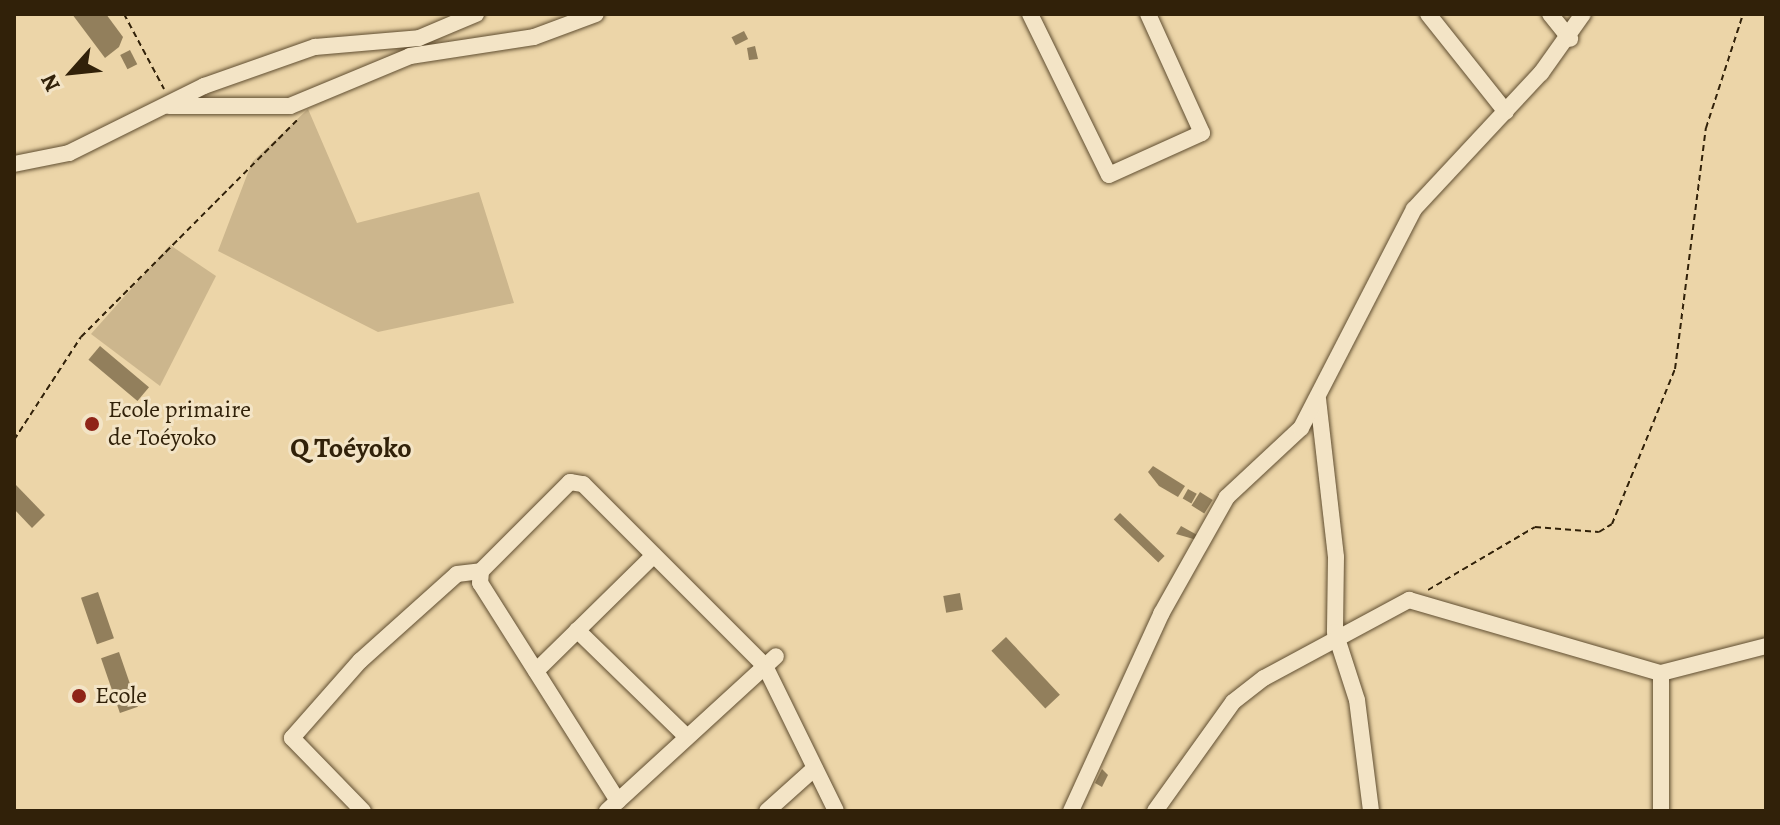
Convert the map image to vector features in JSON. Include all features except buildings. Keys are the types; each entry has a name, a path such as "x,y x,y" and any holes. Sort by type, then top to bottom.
{"street":[{"path":"14,164 69,153 164,106 315,47 419,38 476,14"},
{"path":"164,106 290,106 410,56 534,37 596,14"},
{"path":"1030,14 1109,175 1202,133 1148,14"},
{"path":"1428,14 1506,112"},
{"path":"1550,14 1570,39"},
{"path":"1071,811 1161,614 1227,497 1280,452 1318,398 1392,240 1437,180 1506,112 1570,39 1583,14"},
{"path":"1318,398 1337,640 1357,700 1371,811"},
{"path":"363,811 292,738 360,661 457,574 481,571 570,482 583,484 654,555 770,661 836,811"},
{"path":"536,671 654,555"},
{"path":"481,571 480,583 536,671 613,806 770,661"},
{"path":"1155,811 1233,702 1409,600 1661,673 1766,646"},
{"path":"577,630 687,737"},
{"path":"1661,673 1661,811"},
{"path":"767,811 815,768"}],"path":[{"path":"124,14 161,79 164,106"},
{"path":"1409,600 1535,527 1599,532 1612,524 1675,369 1706,128 1743,14"},
{"path":"14,440 81,337 161,249 308,109"}],"shaded area":[{"path":"308,109 357,223 479,192 514,303 378,332 218,251 252,162"},
{"path":"170,245 216,276 160,386 91,334"}],"place":[{"name":"Ecole primaire de Toéyoko","path":"92,424"},
{"name":"Ecole","path":"79,696"}],"district":[{"name":"Q Toéyoko","path":"351,448"}]}
